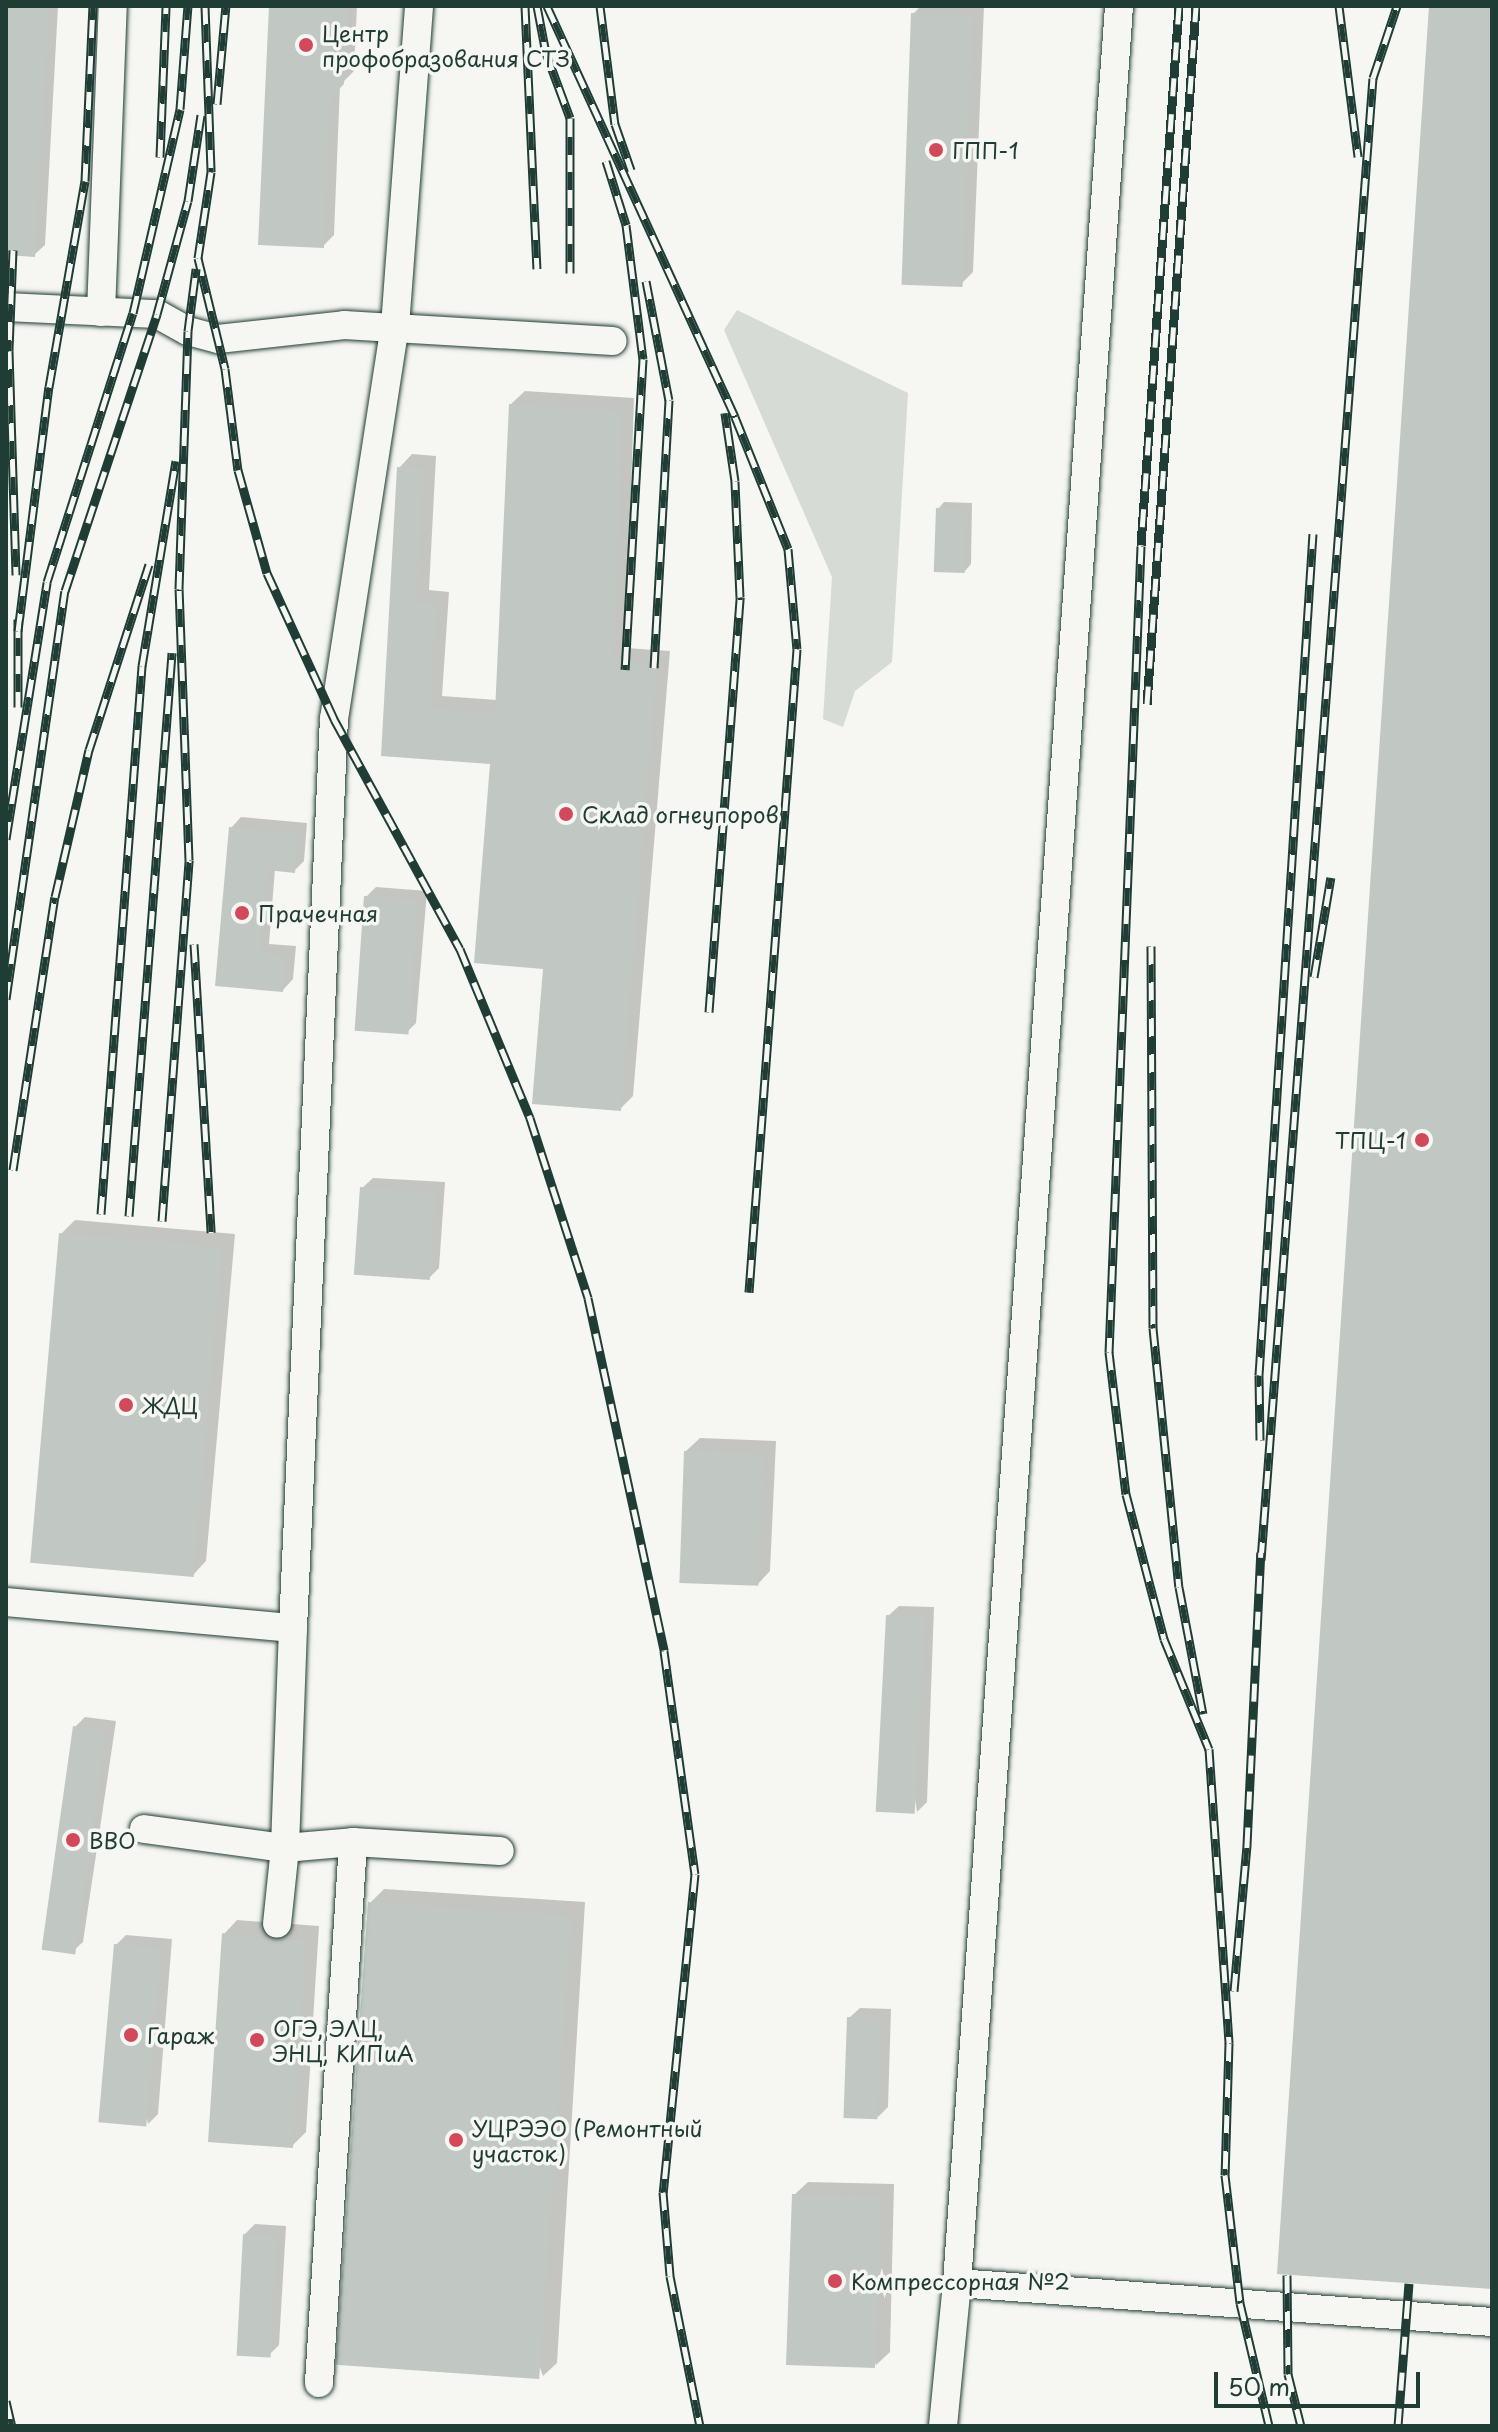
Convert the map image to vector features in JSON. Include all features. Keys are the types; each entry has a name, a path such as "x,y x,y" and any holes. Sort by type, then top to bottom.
{"street":[{"path":"101,312 113,6"},
{"path":"277,1924 285,1848 334,719 395,326 419,6"},
{"path":"943,2426 957,2283 1119,6"},
{"path":"6,307 157,314 188,331 218,339 344,325 613,341"},
{"path":"6,1602 293,1628"},
{"path":"144,1829 285,1848 353,1842 500,1851"},
{"path":"319,2383 353,1842"},
{"path":"957,2283 1492,2322"}],"shaded area":[{"path":"737,310 908,393 892,662 855,691 843,727 823,719 832,577 724,330"}],"building":[{"path":"6,6 49,6 35,257 6,255"},
{"path":"269,6 348,6 344,84 330,98 324,248 258,245"},
{"name":"ТПЦ-1","path":"1429,6 1492,6 1492,2289 1277,2274"},
{"name":"ГПП-1","path":"911,13 972,15 962,287 902,285"},
{"path":"509,404 622,411 614,660 657,664 621,1111 532,1104 543,969 474,963 490,764 381,756 397,467 424,468 416,603 437,604 430,708 495,713"},
{"path":"936,508 967,509 965,573 934,572"},
{"name":"Прачечная","path":"229,827 298,833 295,873 267,870 260,953 286,956 283,992 215,986"},
{"path":"364,896 418,900 408,1034 355,1031"},
{"path":"360,1187 436,1192 430,1280 354,1275"},
{"name":"ЖДЦ","path":"59,1233 222,1247 194,1577 30,1563"},
{"path":"684,1451 763,1454 758,1586 679,1583"},
{"path":"886,1615 925,1617 915,1814 876,1812"},
{"name":"ВВО","path":"73,1726 107,1731 75,1955 42,1950"},
{"name":"УЦРЭЭО (Ремонтный участок)","path":"368,1902 572,1916 539,2379 336,2365"},
{"name":"ОГЭ, ЭЛЦ, ЭНЦ, КИПиА","path":"222,1933 276,1941 306,1939 293,2148 208,2142"},
{"name":"Гараж","path":"114,1944 162,1948 146,2127 98,2122"},
{"path":"847,2017 881,2018 877,2119 843,2118"},
{"name":"Компрессорная №2","path":"792,2194 881,2197 875,2368 786,2365"},
{"path":"243,2234 277,2236 271,2358 237,2356"}],"railway":[{"path":"18,631 49,387 85,181 93,6"},
{"path":"160,157 166,6"},
{"path":"6,839 47,582 133,313 180,109 188,6"},
{"path":"205,6 211,172 198,258 225,369 238,470 267,573 334,719 460,949 530,1118 588,1298 664,1651 695,1874 663,2192 670,2276 700,2426"},
{"path":"217,104 226,6"},
{"path":"525,6 537,269"},
{"path":"537,6 546,53 570,118 570,273"},
{"path":"547,6 735,417 788,549 797,649 749,1292"},
{"path":"600,6 615,124 631,170"},
{"path":"1179,6 1141,546 1109,1352 1126,1494 1164,1639 1209,1749 1229,2043 1225,2175 1240,2303 1269,2426"},
{"path":"1147,704 1196,6"},
{"path":"1339,6 1358,157"},
{"path":"1261,1560 1373,78 1397,6"},
{"path":"6,999 65,591 157,314 188,201 201,115"},
{"path":"606,161 626,225 643,359 625,669"},
{"path":"13,250 9,351 16,575"},
{"path":"162,1221 189,860 179,589 188,331 196,269"},
{"path":"646,281 669,400 654,668"},
{"path":"709,1012 740,597 735,481 725,413"},
{"path":"101,1214 142,666 176,461"},
{"path":"1260,1440 1259,1375 1313,534"},
{"path":"13,1170 55,897 89,750 149,564"},
{"path":"18,619 18,707"},
{"path":"129,1216 172,653"},
{"path":"1314,977 1331,877"},
{"path":"194,944 211,1233"},
{"path":"1151,946 1153,1328 1179,1587 1203,1714"},
{"path":"1234,1991 1247,1845 1261,1552"},
{"path":"1287,2275 1288,2374 1301,2426"},
{"path":"1398,2426 1409,2283"},
{"path":"6,2401 12,2426"}],"place":[{"name":"Центр профобразования СТЗ","path":"306,45"},
{"name":"ГПП-1","path":"936,150"},
{"name":"Склад огнеупоров","path":"566,814"},
{"name":"Прачечная","path":"242,913"},
{"name":"ТПЦ-1","path":"1422,1140"},
{"name":"ЖДЦ","path":"126,1405"},
{"name":"ВВО","path":"73,1840"},
{"name":"Гараж","path":"131,2035"},
{"name":"ОГЭ, ЭЛЦ, ЭНЦ, КИПиА","path":"257,2040"},
{"name":"УЦРЭЭО (Ремонтный участок)","path":"456,2140"},
{"name":"Компрессорная №2","path":"835,2281"}]}
